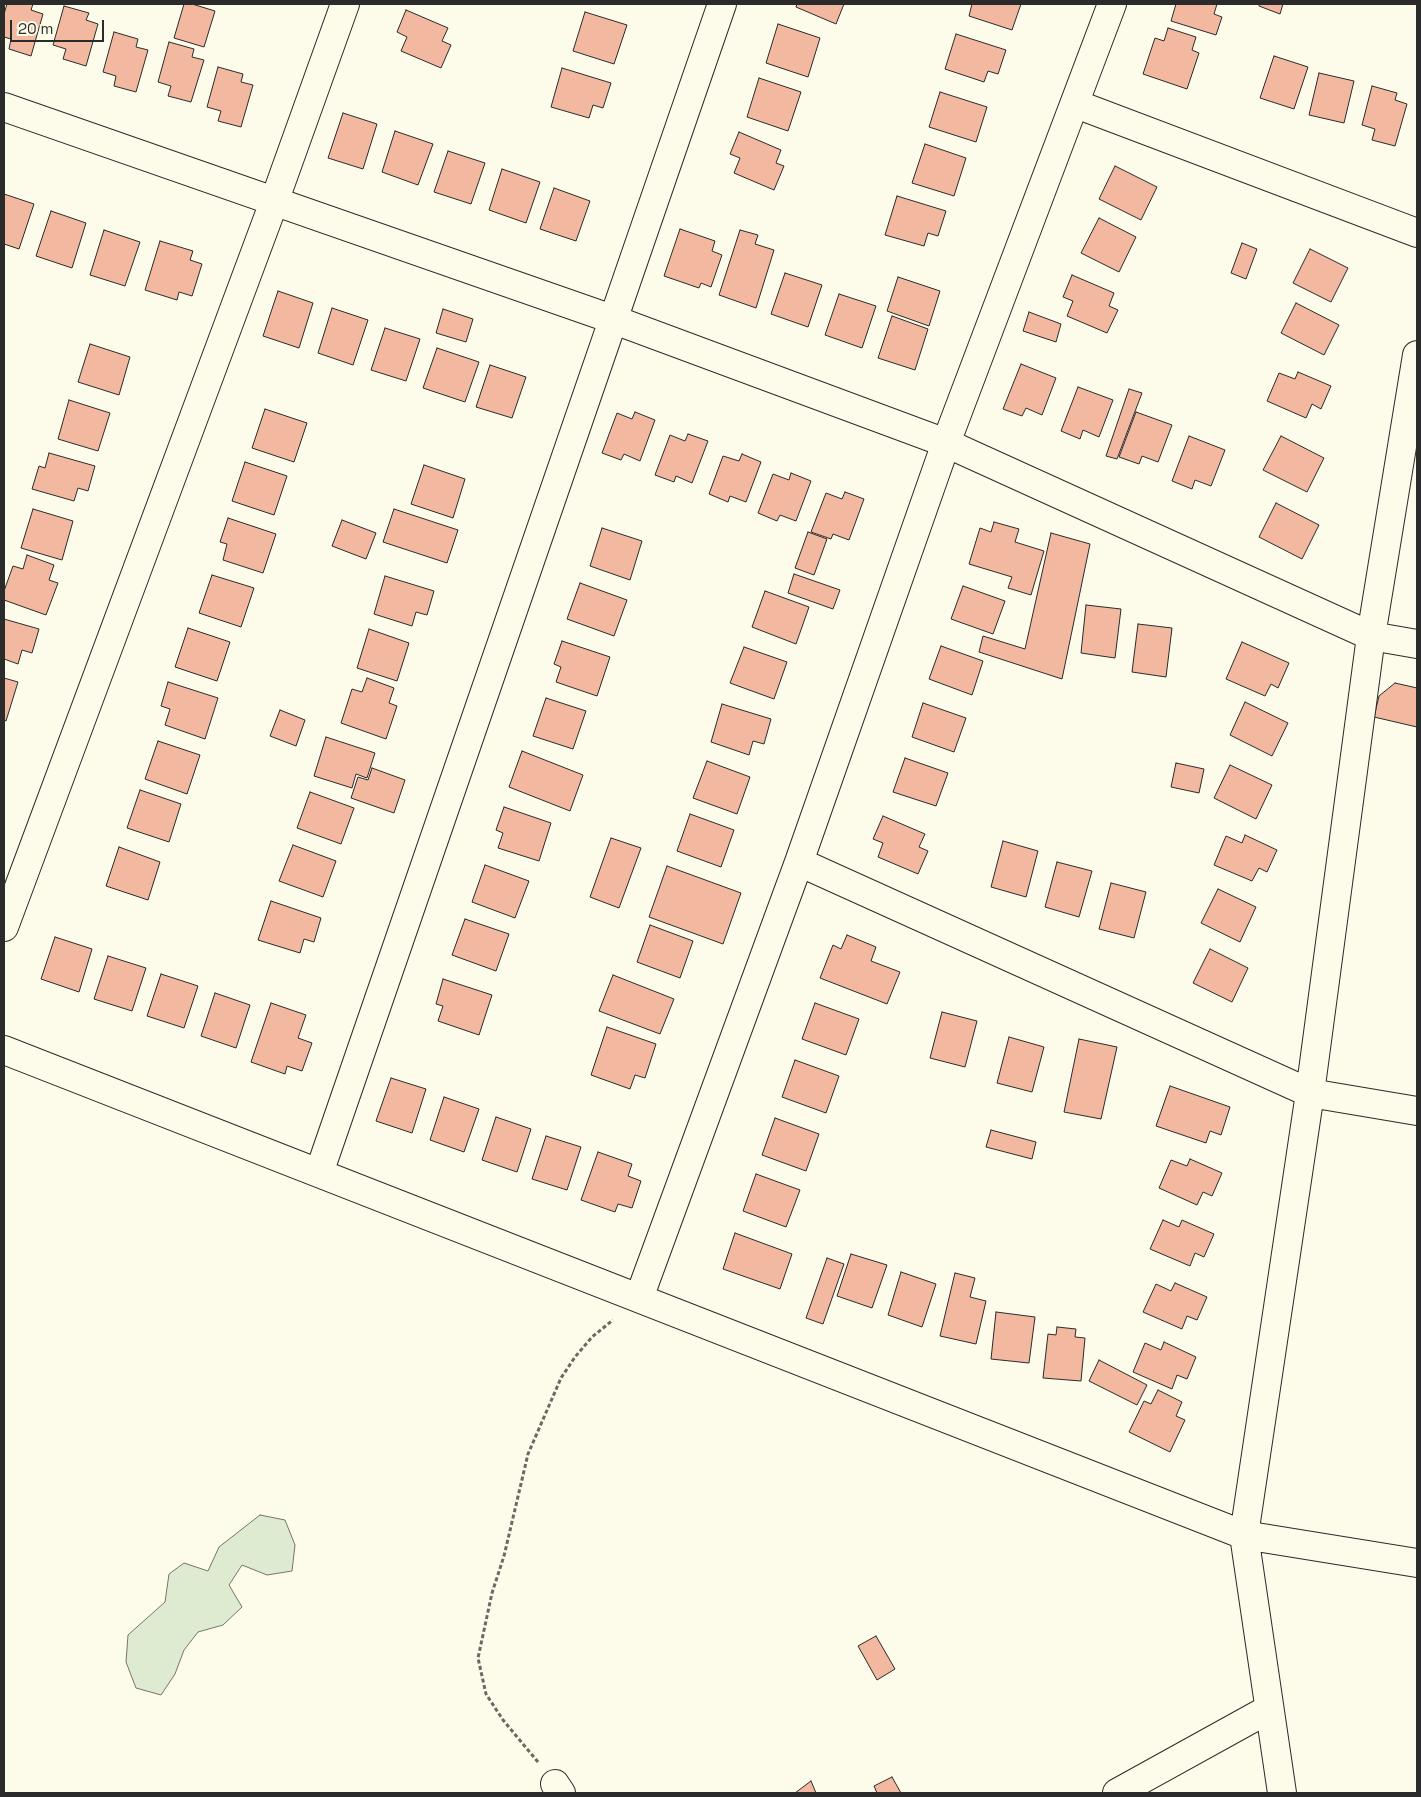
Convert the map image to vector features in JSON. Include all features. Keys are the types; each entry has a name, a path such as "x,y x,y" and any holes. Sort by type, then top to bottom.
{"street":[{"path":"4,927 274,202 345,4"},
{"path":"318,1173 722,4"},
{"path":"639,1298 799,862 946,443 1076,104 1112,4"},
{"path":"1076,104 1417,233"},
{"path":"4,107 612,320 946,443 1371,636 1417,644"},
{"path":"1282,1793 1244,1535 1310,1093 1371,636 1417,355"},
{"path":"799,862 1310,1093 1417,1112"},
{"path":"4,1050 1244,1535 1417,1563"},
{"path":"1116,1793 1269,1709"}],"path":[{"path":"558,1789 526,1746 503,1720 486,1694 478,1658 492,1593 504,1556 528,1454 561,1378 592,1336 639,1298"}],"green space":[{"path":"260,1515 285,1520 295,1545 292,1571 267,1575 242,1565 229,1585 242,1607 223,1625 198,1632 184,1650 175,1674 161,1695 136,1688 126,1662 128,1635 165,1602 169,1574 184,1563 208,1571 219,1547"}],"building":[{"path":"7,4 33,4 31,10 43,14 31,56 9,49 11,39 4,37 4,14"},
{"path":"184,4 192,4 215,11 204,47 174,38"},
{"path":"797,4 844,4 836,24 796,7"},
{"path":"972,4 1021,4 1012,30 969,16"},
{"path":"1176,4 1217,4 1214,14 1222,17 1216,35 1171,21"},
{"path":"1259,4 1283,4 1280,14 1259,6"},
{"path":"64,6 89,13 86,20 98,24 86,66 63,59 66,49 53,45"},
{"path":"406,10 448,28 442,41 451,45 441,68 401,51 407,37 397,32"},
{"path":"585,12 627,25 614,64 573,51"},
{"path":"778,24 820,38 808,77 766,63"},
{"path":"1168,28 1196,37 1192,50 1199,53 1187,89 1143,74 1155,38 1164,41"},
{"path":"114,32 138,39 136,47 148,50 136,92 114,86 116,76 103,72"},
{"path":"956,34 1006,50 998,74 988,71 984,82 945,69"},
{"path":"169,42 194,49 192,57 204,60 191,102 168,96 171,86 158,82"},
{"path":"1274,56 1308,67 1294,109 1260,98"},
{"path":"218,67 243,74 241,82 253,85 241,127 218,121 221,111 207,107"},
{"path":"562,68 611,83 603,108 593,105 589,118 551,107"},
{"path":"1319,73 1354,81 1344,123 1309,115"},
{"path":"759,78 801,92 788,131 747,117"},
{"path":"1372,86 1397,93 1395,100 1407,104 1395,146 1372,140 1375,129 1362,125"},
{"path":"940,92 987,107 976,142 929,127"},
{"path":"343,113 377,124 363,169 328,158"},
{"path":"395,131 433,144 418,185 382,172"},
{"path":"739,132 781,150 776,163 784,166 774,190 734,173 740,158 730,154"},
{"path":"925,144 966,158 954,196 912,183"},
{"path":"448,151 485,163 471,204 434,192"},
{"path":"1115,166 1157,187 1141,220 1099,199"},
{"path":"502,169 540,182 526,223 489,210"},
{"path":"554,188 590,201 576,241 540,229"},
{"path":"4,194 34,204 19,249 4,244"},
{"path":"897,196 946,211 938,236 928,233 924,246 885,235"},
{"path":"51,211 86,223 72,268 36,256"},
{"path":"1099,218 1136,237 1119,272 1081,253"},
{"path":"680,229 715,241 712,251 722,255 711,287 701,283 699,288 664,276"},
{"path":"104,230 140,242 125,286 90,275"},
{"path":"740,230 758,235 755,244 774,250 756,308 719,295"},
{"path":"160,241 193,251 190,260 202,264 192,296 179,292 177,300 145,290"},
{"path":"1242,243 1257,249 1246,279 1231,273"},
{"path":"1310,249 1348,268 1331,302 1293,283"},
{"path":"785,273 822,285 808,327 771,314"},
{"path":"1072,275 1114,293 1109,306 1118,310 1107,333 1067,316 1073,301 1063,297"},
{"path":"898,277 940,291 929,326 887,311"},
{"path":"278,291 313,303 299,348 263,336"},
{"path":"839,294 876,306 862,348 825,335"},
{"path":"1296,303 1339,325 1324,355 1281,333"},
{"path":"332,308 368,320 353,365 318,353"},
{"path":"443,309 473,319 466,342 436,333"},
{"path":"1029,312 1061,324 1056,342 1023,331"},
{"path":"892,316 928,329 915,370 878,358"},
{"path":"385,328 420,339 406,381 371,370"},
{"path":"90,344 130,357 119,395 78,382"},
{"path":"437,348 479,362 465,402 423,388"},
{"path":"1021,364 1056,378 1042,415 1026,408 1022,416 1003,409"},
{"path":"490,365 526,377 512,418 476,407"},
{"path":"1298,372 1331,386 1321,409 1312,404 1306,418 1267,401 1279,373 1295,379"},
{"path":"1078,387 1113,400 1099,437 1083,430 1080,439 1061,431"},
{"path":"1129,389 1142,393 1117,459 1106,456"},
{"path":"69,400 110,413 98,451 58,439"},
{"path":"265,409 307,423 294,462 252,448"},
{"path":"635,412 655,420 640,461 624,454 621,460 602,453 617,413 632,419"},
{"path":"1136,412 1172,425 1158,462 1142,456 1139,464 1119,457"},
{"path":"688,434 708,441 692,483 676,476 674,482 655,475 670,435 685,441"},
{"path":"1189,436 1225,450 1211,486 1195,480 1192,489 1172,481"},
{"path":"1281,436 1324,458 1307,492 1263,470"},
{"path":"49,453 95,466 88,491 78,488 74,501 32,489 39,466 45,468"},
{"path":"742,454 761,462 746,502 730,496 728,502 709,494 723,456 739,461"},
{"path":"245,462 287,476 274,515 232,501"},
{"path":"424,465 465,479 453,518 411,504"},
{"path":"791,473 811,481 796,521 780,515 777,521 758,513 773,474 789,480"},
{"path":"845,492 864,499 849,540 833,534 831,539 811,532 826,493 842,499"},
{"path":"1276,503 1319,525 1302,559 1259,537"},
{"path":"33,509 73,521 62,560 21,548"},
{"path":"394,509 458,530 447,563 383,542"},
{"path":"228,518 276,534 263,573 223,560 227,544 220,542"},
{"path":"342,520 376,533 366,559 332,546"},
{"path":"994,522 1019,529 1015,542 1044,551 1031,595 1008,588 1012,577 969,564 980,528 991,532"},
{"path":"602,528 642,541 630,580 590,566"},
{"path":"808,532 827,539 814,575 795,568"},
{"path":"1051,533 1090,544 1062,679 979,652 983,636 1025,649"},
{"path":"27,555 54,565 49,580 58,583 46,615 4,600 4,591 13,566 23,569"},
{"path":"794,574 840,590 833,609 788,593"},
{"path":"212,575 254,588 241,627 199,613"},
{"path":"385,576 434,591 427,615 416,612 412,626 374,614"},
{"path":"580,583 627,600 614,636 567,619"},
{"path":"963,586 1005,601 993,634 951,619"},
{"path":"765,591 809,607 796,644 752,627"},
{"path":"1086,605 1121,609 1115,658 1081,653"},
{"path":"4,619 39,629 32,653 22,650 18,664 4,659"},
{"path":"1138,624 1172,628 1166,677 1132,672"},
{"path":"188,628 230,642 217,681 175,667"},
{"path":"369,629 409,643 397,681 357,668"},
{"path":"562,641 610,657 597,696 556,682 561,667 554,664"},
{"path":"1242,642 1289,663 1278,688 1271,684 1265,696 1226,679"},
{"path":"941,646 983,661 972,695 929,679"},
{"path":"744,647 787,662 774,699 730,683"},
{"path":"4,678 18,682 6,721 4,720"},
{"path":"367,678 394,688 389,703 397,706 386,739 341,723 352,689 362,692"},
{"path":"168,682 218,698 205,739 165,725 170,709 161,706"},
{"path":"1395,683 1417,688 1417,727 1374,717 1379,696"},
{"path":"546,698 586,711 573,749 533,736"},
{"path":"1245,702 1288,723 1272,756 1230,735"},
{"path":"923,703 966,718 954,752 912,737"},
{"path":"722,704 771,719 764,744 753,741 749,755 711,742"},
{"path":"280,710 305,720 296,746 270,736"},
{"path":"326,737 375,753 367,778 356,774 352,788 314,776"},
{"path":"158,741 200,755 187,794 145,779"},
{"path":"522,751 583,775 570,811 509,787"},
{"path":"905,758 948,773 936,806 893,792"},
{"path":"707,761 750,777 737,814 693,798"},
{"path":"1176,763 1204,769 1199,793 1171,787"},
{"path":"1230,765 1272,785 1256,819 1214,798"},
{"path":"372,768 405,780 394,813 351,798 358,777 368,780"},
{"path":"140,790 181,804 169,842 127,828"},
{"path":"310,792 354,808 341,844 297,828"},
{"path":"504,807 551,823 539,861 498,848 503,833 496,830"},
{"path":"690,814 734,830 721,867 677,851"},
{"path":"883,816 925,834 919,847 928,851 918,874 878,857 883,843 873,839"},
{"path":"1245,835 1277,850 1267,872 1259,868 1252,881 1214,865 1226,836 1242,843"},
{"path":"611,838 641,848 619,908 590,897"},
{"path":"1003,841 1038,851 1026,897 991,887"},
{"path":"293,845 336,861 323,897 279,881"},
{"path":"119,847 160,862 148,900 106,886"},
{"path":"1057,862 1092,871 1079,917 1045,907"},
{"path":"485,865 529,881 515,918 472,902"},
{"path":"667,866 741,893 723,944 649,917"},
{"path":"1111,883 1146,892 1134,938 1099,929"},
{"path":"1218,889 1256,907 1240,942 1201,923"},
{"path":"271,901 321,918 314,942 304,939 300,953 258,940"},
{"path":"465,919 509,934 496,971 452,955"},
{"path":"650,925 693,941 680,978 637,962"},
{"path":"847,935 876,947 871,961 900,972 887,1004 820,978 833,945 841,949"},
{"path":"55,937 92,949 79,992 41,979"},
{"path":"1210,949 1248,968 1232,1002 1193,983"},
{"path":"108,956 146,968 132,1011 94,999"},
{"path":"161,974 198,986 184,1028 147,1016"},
{"path":"613,975 674,999 660,1034 599,1011"},
{"path":"443,979 492,995 479,1035 438,1021 443,1006 436,1004"},
{"path":"215,993 250,1005 236,1048 201,1036"},
{"path":"271,1003 306,1015 298,1038 312,1043 302,1071 287,1066 285,1074 251,1062"},
{"path":"815,1003 859,1019 846,1055 802,1039"},
{"path":"942,1012 977,1021 965,1067 930,1058"},
{"path":"607,1027 656,1044 645,1078 635,1075 630,1089 591,1075"},
{"path":"1009,1037 1044,1047 1032,1092 997,1083"},
{"path":"1079,1039 1117,1047 1101,1119 1064,1112"},
{"path":"795,1060 839,1076 826,1113 782,1097"},
{"path":"391,1078 426,1089 412,1133 376,1121"},
{"path":"1170,1086 1230,1107 1221,1135 1210,1131 1206,1143 1156,1126"},
{"path":"444,1097 479,1109 464,1152 430,1140"},
{"path":"496,1117 531,1129 517,1172 482,1160"},
{"path":"775,1118 819,1134 806,1171 762,1155"},
{"path":"991,1130 1036,1142 1032,1159 986,1147"},
{"path":"546,1136 581,1147 567,1190 532,1179"},
{"path":"598,1152 632,1164 628,1176 641,1181 632,1208 618,1204 615,1212 581,1200"},
{"path":"1190,1159 1222,1173 1212,1196 1203,1192 1197,1205 1159,1188 1171,1160 1187,1166"},
{"path":"756,1174 800,1190 786,1227 743,1211"},
{"path":"1163,1220 1179,1227 1182,1220 1214,1234 1204,1257 1195,1253 1190,1266 1150,1249"},
{"path":"735,1233 792,1254 780,1289 723,1269"},
{"path":"851,1254 887,1265 872,1308 837,1296"},
{"path":"827,1258 844,1264 823,1324 806,1318"},
{"path":"901,1272 936,1284 922,1327 888,1315"},
{"path":"955,1273 975,1278 970,1297 986,1301 976,1344 940,1336"},
{"path":"1175,1283 1207,1297 1197,1320 1187,1316 1182,1329 1143,1312 1156,1284 1171,1291"},
{"path":"996,1312 1035,1317 1029,1363 991,1359"},
{"path":"1057,1327 1076,1329 1075,1337 1085,1338 1081,1381 1043,1378 1048,1334 1056,1335"},
{"path":"1164,1342 1196,1357 1187,1379 1177,1375 1172,1389 1133,1372 1145,1343 1161,1350"},
{"path":"1099,1360 1147,1385 1137,1405 1089,1381"},
{"path":"1158,1390 1182,1402 1176,1416 1185,1420 1170,1452 1129,1432 1144,1401 1151,1404"},
{"path":"876,1636 895,1669 877,1680 858,1646"},
{"path":"892,1777 901,1793 877,1793 874,1786"},
{"path":"811,1781 816,1793 795,1793"}]}
